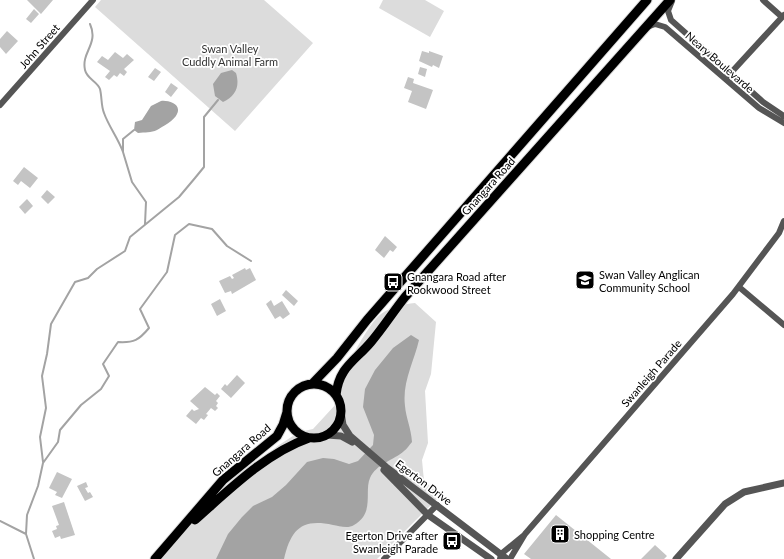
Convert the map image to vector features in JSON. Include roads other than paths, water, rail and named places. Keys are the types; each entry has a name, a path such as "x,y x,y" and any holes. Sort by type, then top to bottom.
{"main road":[{"name":"Gnangara Road","path":"336,395 339,380 355,357 370,344 405,297 643,29 671,0"},
{"name":"Gnangara Road","path":"312,384 338,358 371,315 644,1"},
{"path":"312,384 329,388 336,395 340,403 341,412 339,421 334,429 327,435 318,438 309,438 300,435 293,429 287,412 288,404 297,390 312,384"},
{"name":"Gnangara Road","path":"155,559 224,480 277,436 283,425 287,412"},
{"name":"Gnangara Road","path":"173,539 226,492 272,457 291,444 309,438"}],"street":[{"name":"John Street","path":"0,105 93,0"},
{"name":"Neary Boulevarde","path":"671,0 668,11 671,20 730,75 763,102 784,116"},
{"path":"725,80 783,16 763,0"},
{"name":"Neary Boulevarde","path":"643,29 655,24 665,26 725,80 759,108 784,123"},
{"name":"Swanleigh Parade","path":"503,557 526,534 739,287 781,234 784,221"},
{"path":"739,287 784,326"},
{"name":"Egerton Drive","path":"341,412 344,429 362,449"},
{"name":"Egerton Drive","path":"327,435 347,438 384,468 437,505 503,557"},
{"name":"Egerton Drive","path":"384,468 414,503 428,515 491,559"},
{"path":"676,559 725,504 744,492 784,483"},
{"path":"384,559 437,505"},
{"name":"Swanleigh Parade","path":"510,559 526,534"}],"waterway":[{"path":"90,24 92,37 85,58 85,70 88,76 99,86 104,113 123,152"},
{"path":"43,462 40,437 46,408 42,376 51,324 75,282 88,278 97,269 125,251 130,237 179,197 204,167 204,117 218,100"},
{"path":"134,130 123,139 123,152 132,182 146,202 145,224"},
{"path":"34,559 26,534 27,515 38,486 43,463 58,442 60,430 81,405 101,389 109,376 103,364 118,342 136,340 149,328 140,309 167,272 175,235 189,224 212,229 227,246 251,261"},
{"path":"0,521 26,534"}],"place":[{"name":"Swan Valley Anglican Community School","path":"585,280"},
{"name":"Gnangara Road after Rookwood Street","path":"393,282"},
{"name":"Shopping Centre","path":"560,534"},
{"name":"Egerton Drive after Swanleigh Parade","path":"452,541"}],"park label":[{"name":"Swan Valley Cuddly Animal Farm","path":"230,54"}]}
